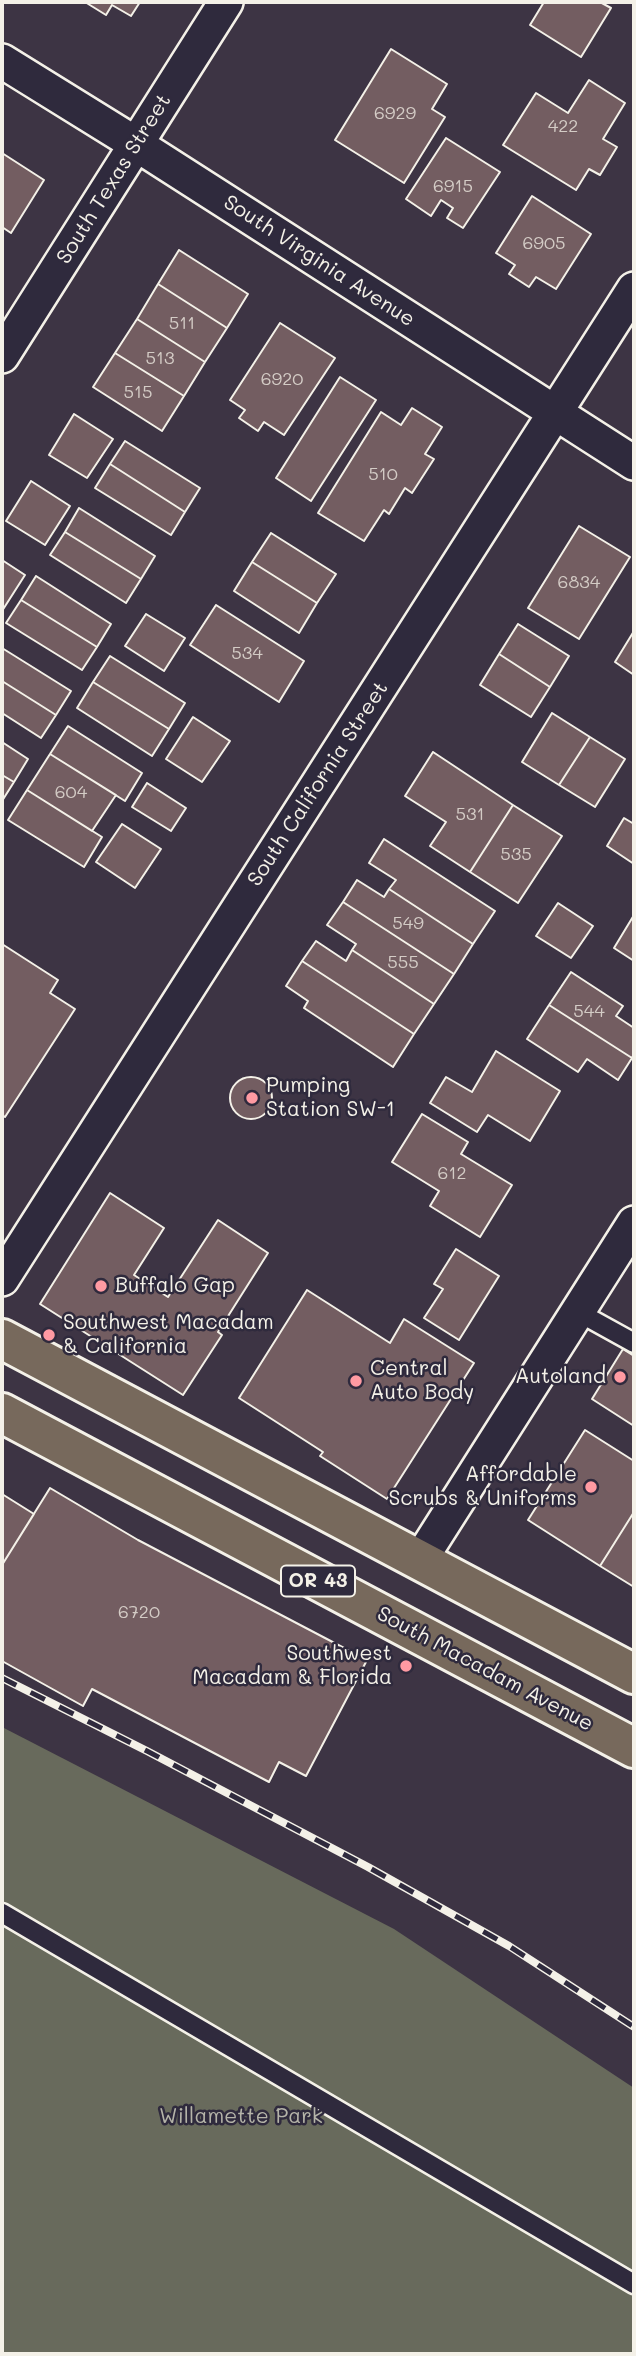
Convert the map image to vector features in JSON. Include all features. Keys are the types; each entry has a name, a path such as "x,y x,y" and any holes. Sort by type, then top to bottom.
{"main road":[{"path":"2,1339 634,1674"},
{"name":"South Macadam Avenue","path":"2,1413 634,1748"}],"street":[{"name":"South Texas Street","path":"2,356 226,2"},
{"name":"South Virginia Avenue","path":"2,61 634,463"},
{"name":"South California Street","path":"2,1279 634,289"},
{"path":"421,1560 634,1223"}],"lane":[{"path":"578,1312 634,1343"},
{"path":"2,1913 634,2284"}],"green space":[{"name":"Willamette Park","path":"2,1727 394,1929 634,2088 634,2354 2,2354"}],"building":[{"path":"85,2 140,2 131,16 112,5 106,15"},
{"path":"544,2 600,2 611,8 581,57 530,25"},
{"path":"391,49 447,84 432,109 445,117 404,183 335,140"},
{"path":"589,80 625,103 603,139 617,147 600,175 589,169 576,190 503,145 536,93 568,113"},
{"path":"446,138 500,172 463,228 447,218 453,208 441,200 431,216 406,199"},
{"path":"2,153 44,180 11,233 2,227"},
{"path":"532,196 591,234 556,289 536,277 529,287 509,274 515,265 496,253"},
{"path":"179,250 248,294 227,328 158,284"},
{"path":"158,284 227,328 205,362 137,319"},
{"path":"137,319 205,362 184,396 115,353"},
{"path":"280,323 335,358 284,435 264,422 258,431 239,418 245,410 230,400"},
{"path":"115,353 184,396 162,431 93,387"},
{"path":"340,377 376,400 311,501 276,478"},
{"path":"412,408 442,427 425,454 434,459 412,493 405,488 389,514 384,510 364,541 318,513 381,412 401,425"},
{"path":"74,414 113,439 87,478 49,455"},
{"path":"125,441 200,488 185,512 110,464"},
{"path":"110,464 185,512 171,535 95,488"},
{"path":"31,481 70,506 45,545 6,521"},
{"path":"79,508 155,556 141,579 65,532"},
{"path":"579,526 630,557 579,639 528,608"},
{"path":"65,532 141,579 126,603 50,555"},
{"path":"271,533 336,574 317,603 252,562"},
{"path":"2,560 25,575 2,611"},
{"path":"252,562 317,603 299,633 234,591"},
{"path":"36,576 111,624 97,647 21,600"},
{"path":"21,600 97,647 82,670 6,623"},
{"path":"216,605 304,661 279,702 190,645"},
{"path":"146,614 185,638 164,671 125,646"},
{"path":"518,624 569,656 550,687 499,654"},
{"path":"634,631 634,675 615,662"},
{"path":"2,648 71,691 56,715 2,681"},
{"path":"499,654 550,687 531,717 480,685"},
{"path":"110,656 185,703 169,729 93,682"},
{"path":"2,681 56,715 41,738 2,713"},
{"path":"93,682 169,729 152,756 77,708"},
{"path":"552,713 590,737 559,785 522,762"},
{"path":"193,717 230,741 202,782 166,759"},
{"path":"68,726 142,773 125,801 50,754"},
{"path":"590,737 625,759 595,807 559,785"},
{"path":"2,742 28,759 14,782 2,775"},
{"path":"433,752 513,805 470,872 430,846 446,822 405,796"},
{"path":"50,754 116,795 92,831 27,790"},
{"path":"2,775 14,782 2,801"},
{"path":"147,783 186,808 171,831 132,807"},
{"path":"27,790 102,837 84,867 8,820"},
{"path":"513,805 562,836 518,903 470,872"},
{"path":"624,818 634,824 634,864 607,846"},
{"path":"122,824 161,849 135,888 96,862"},
{"path":"384,839 495,911 473,944 389,889 396,880 369,863"},
{"path":"357,880 384,897 389,889 473,944 454,974 343,902"},
{"path":"343,902 454,974 434,1004 352,950 356,944 327,925"},
{"path":"558,903 593,926 571,958 536,936"},
{"path":"634,915 634,961 614,948"},
{"path":"316,941 346,961 352,950 434,1004 414,1034 302,961"},
{"path":"2,944 58,980 50,993 75,1009 5,1117 2,1115"},
{"path":"302,961 414,1034 393,1067 304,1008 308,1001 286,986"},
{"path":"571,972 623,1006 616,1016 634,1028 632,1058 549,1005"},
{"path":"549,1005 632,1058 618,1080 587,1059 578,1072 527,1039"},
{"path":"496,1051 560,1091 530,1141 488,1115 477,1132 430,1103 446,1077 472,1092"},
{"name":"Pumping Station SW-1","path":"251,1077 266,1083 272,1098 266,1113 251,1119 236,1113 230,1098 236,1083"},
{"path":"422,1114 468,1142 461,1154 512,1185 480,1237 430,1206 439,1191 392,1162"},
{"name":"Buffalo Gap","path":"110,1193 164,1228 134,1275 168,1297 218,1220 268,1253 218,1332 222,1335 183,1395 40,1304"},
{"path":"456,1249 499,1276 459,1340 424,1318 443,1289 434,1284"},
{"name":"Central Auto Body","path":"307,1290 390,1343 404,1319 474,1363 387,1499 320,1456 323,1452 239,1398"},
{"name":"Autoland","path":"623,1349 634,1356 634,1426 592,1399"},
{"name":"Affordable Scrubs & Uniforms","path":"585,1430 634,1461 634,1512 600,1566 528,1520"},
{"path":"50,1488 138,1540 367,1660 306,1776 279,1762 269,1782 92,1689 83,1706 2,1661 2,1565"},
{"path":"2,1494 34,1514 2,1565"},
{"path":"634,1512 634,1587 600,1566"}],"railway":[{"path":"2,1678 368,1867 509,1946 634,2027"}],"place":[{"name":"Pumping Station SW-1","path":"252,1098"},
{"name":"Buffalo Gap","path":"101,1286"},
{"name":"Southwest Macadam & California","path":"49,1335"},
{"name":"Autoland","path":"620,1377"},
{"name":"Central Auto Body","path":"356,1381"},
{"name":"Affordable Scrubs & Uniforms","path":"591,1487"},
{"name":"Southwest Macadam & Florida","path":"406,1666"}]}
